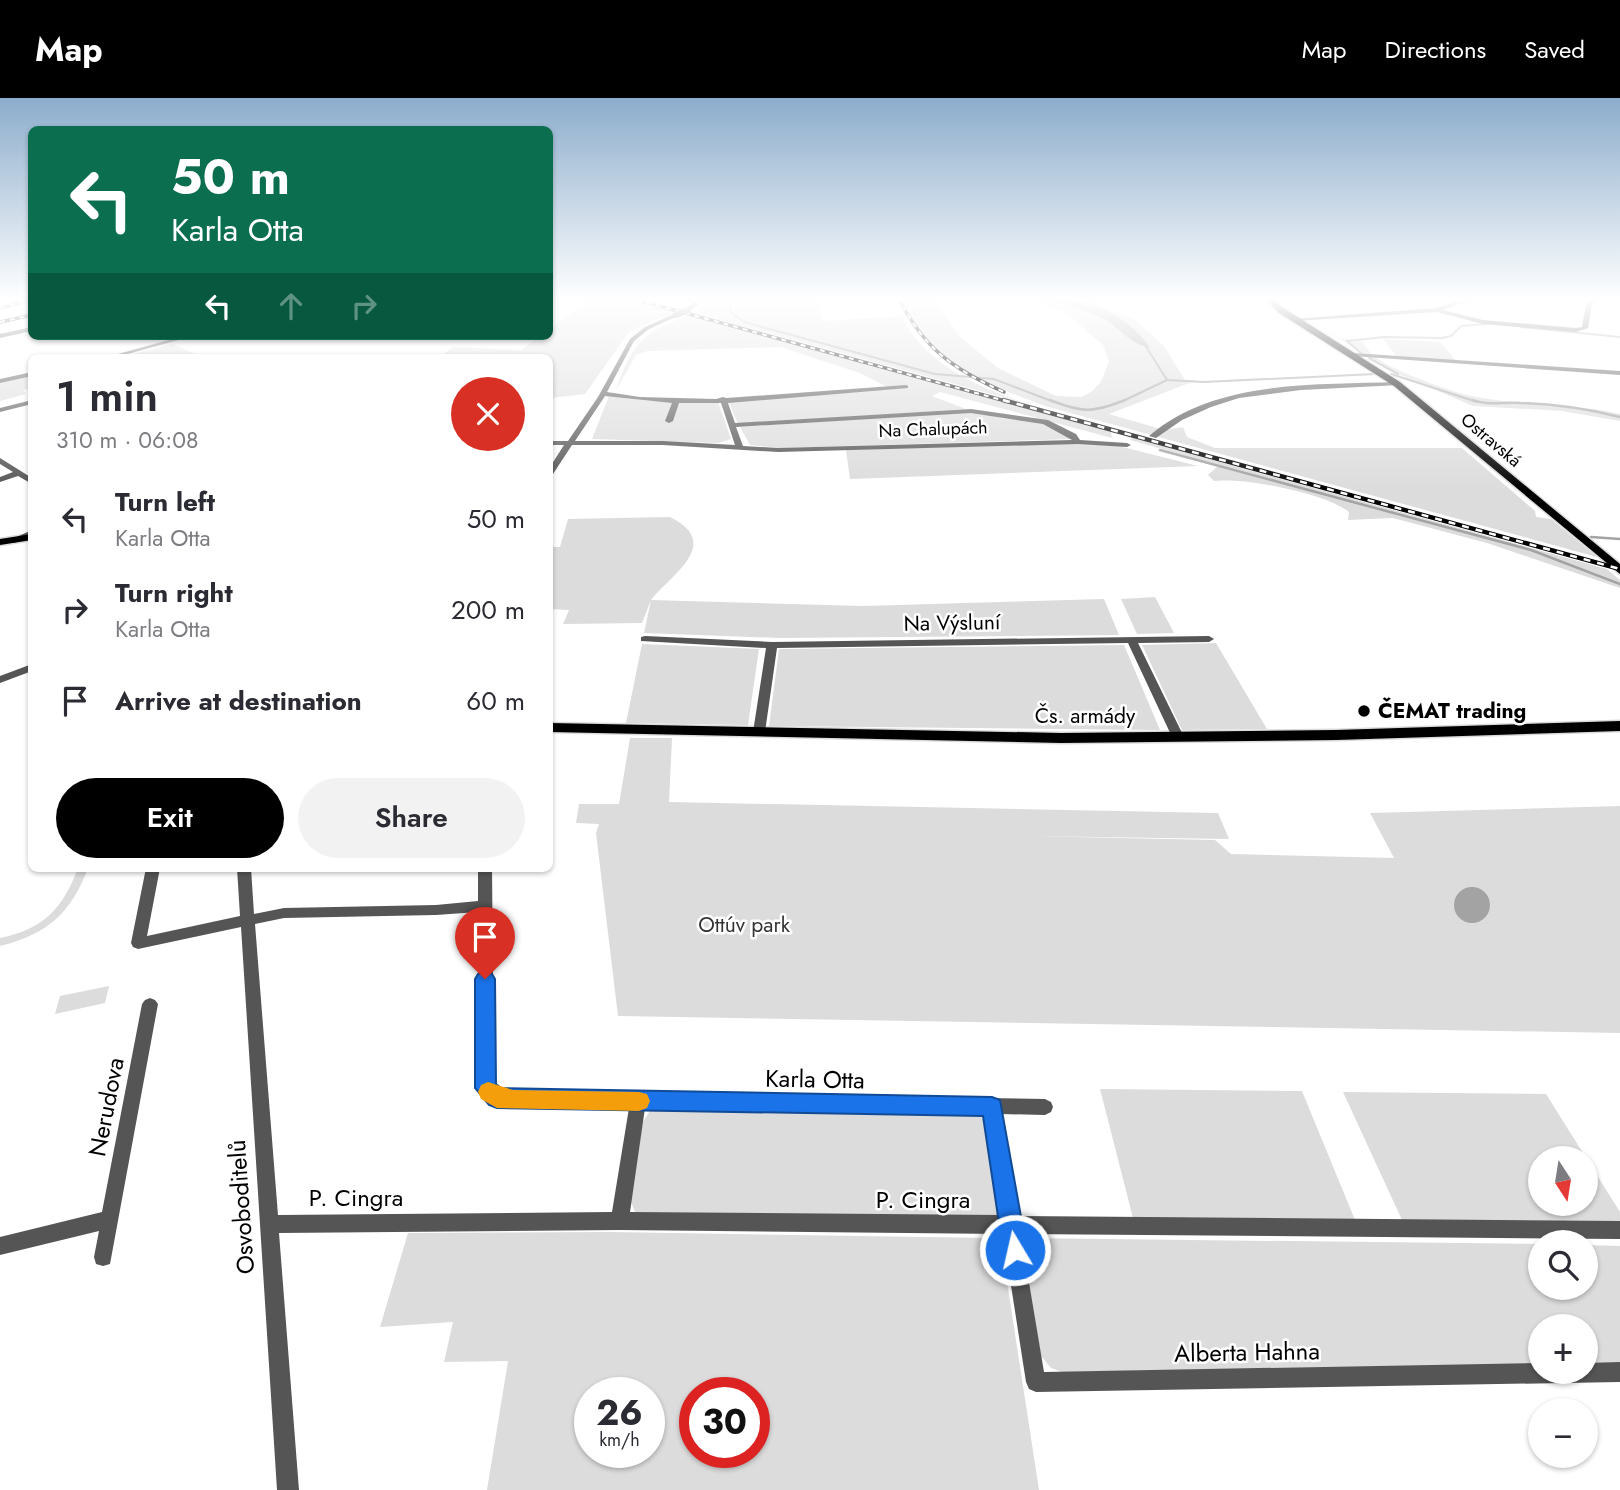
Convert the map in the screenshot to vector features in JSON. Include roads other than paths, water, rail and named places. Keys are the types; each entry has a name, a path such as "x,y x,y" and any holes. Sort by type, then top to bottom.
{"main road":[{"name":"Ostravská","path":"1364,362 1396,384 1620,570"},
{"path":"0,542 28,536"},
{"name":"Čs. armády","path":"553,728 1009,737 1178,737 1620,726"}],"street":[{"path":"553,468 572,443 620,362"},
{"path":"1457,362 1620,373"},
{"path":"0,381 28,375"},
{"path":"1153,436 1189,414 1237,394 1396,384"},
{"path":"603,394 641,399 723,399 906,387"},
{"path":"669,421 677,399"},
{"path":"723,399 739,446"},
{"path":"0,410 28,403"},
{"path":"734,425 971,411 1045,422 1073,436 1077,442"},
{"name":"Na Chalupách","path":"553,443 739,446 778,450 1077,442 1127,445"},
{"path":"0,460 28,480"},
{"path":"0,480 16,474"},
{"name":"Na Výsluní","path":"645,639 772,645 1209,639"},
{"path":"1132,641 1178,737"},
{"path":"759,732 772,645"},
{"path":"0,680 28,669"},
{"path":"152,872 138,943 284,913 436,910 484,906"},
{"name":"Osvoboditelů","path":"244,872 288,1490"},
{"name":"Karla Otta","path":"485,872 486,1078 490,1094 513,1100 1045,1107"},
{"name":"Nerudova","path":"103,1257 150,1004"},
{"path":"620,1221 638,1101"},
{"path":"992,1107 1010,1224"},
{"path":"0,1246 110,1220"},
{"name":"P. Cingra","path":"268,1224 620,1221 1620,1230"},
{"name":"Alberta Hahna","path":"1010,1224 1036,1382 1620,1372"}],"waterway":[{"path":"891,362 935,374 994,379 1054,402"},
{"path":"1156,362 1167,380"},
{"path":"1376,362 1398,374"},
{"path":"1167,380 1203,382 1375,374"},
{"path":"1391,374 1477,402"},
{"path":"1121,402 1167,380"},
{"path":"1050,400 1088,410 1125,400"},
{"path":"1472,400 1558,406 1620,417"},
{"path":"1160,450 1531,550 1620,584"},
{"path":"1591,537 1620,539"}],"railway":[{"path":"863,362 1009,402"},
{"path":"950,362 1004,392"},
{"path":"1003,400 1620,569"}],"place":[{"name":"ČEMAT trading","path":"1364,711"}],"park label":[{"name":"Ottúv park","path":"744,925"}]}
